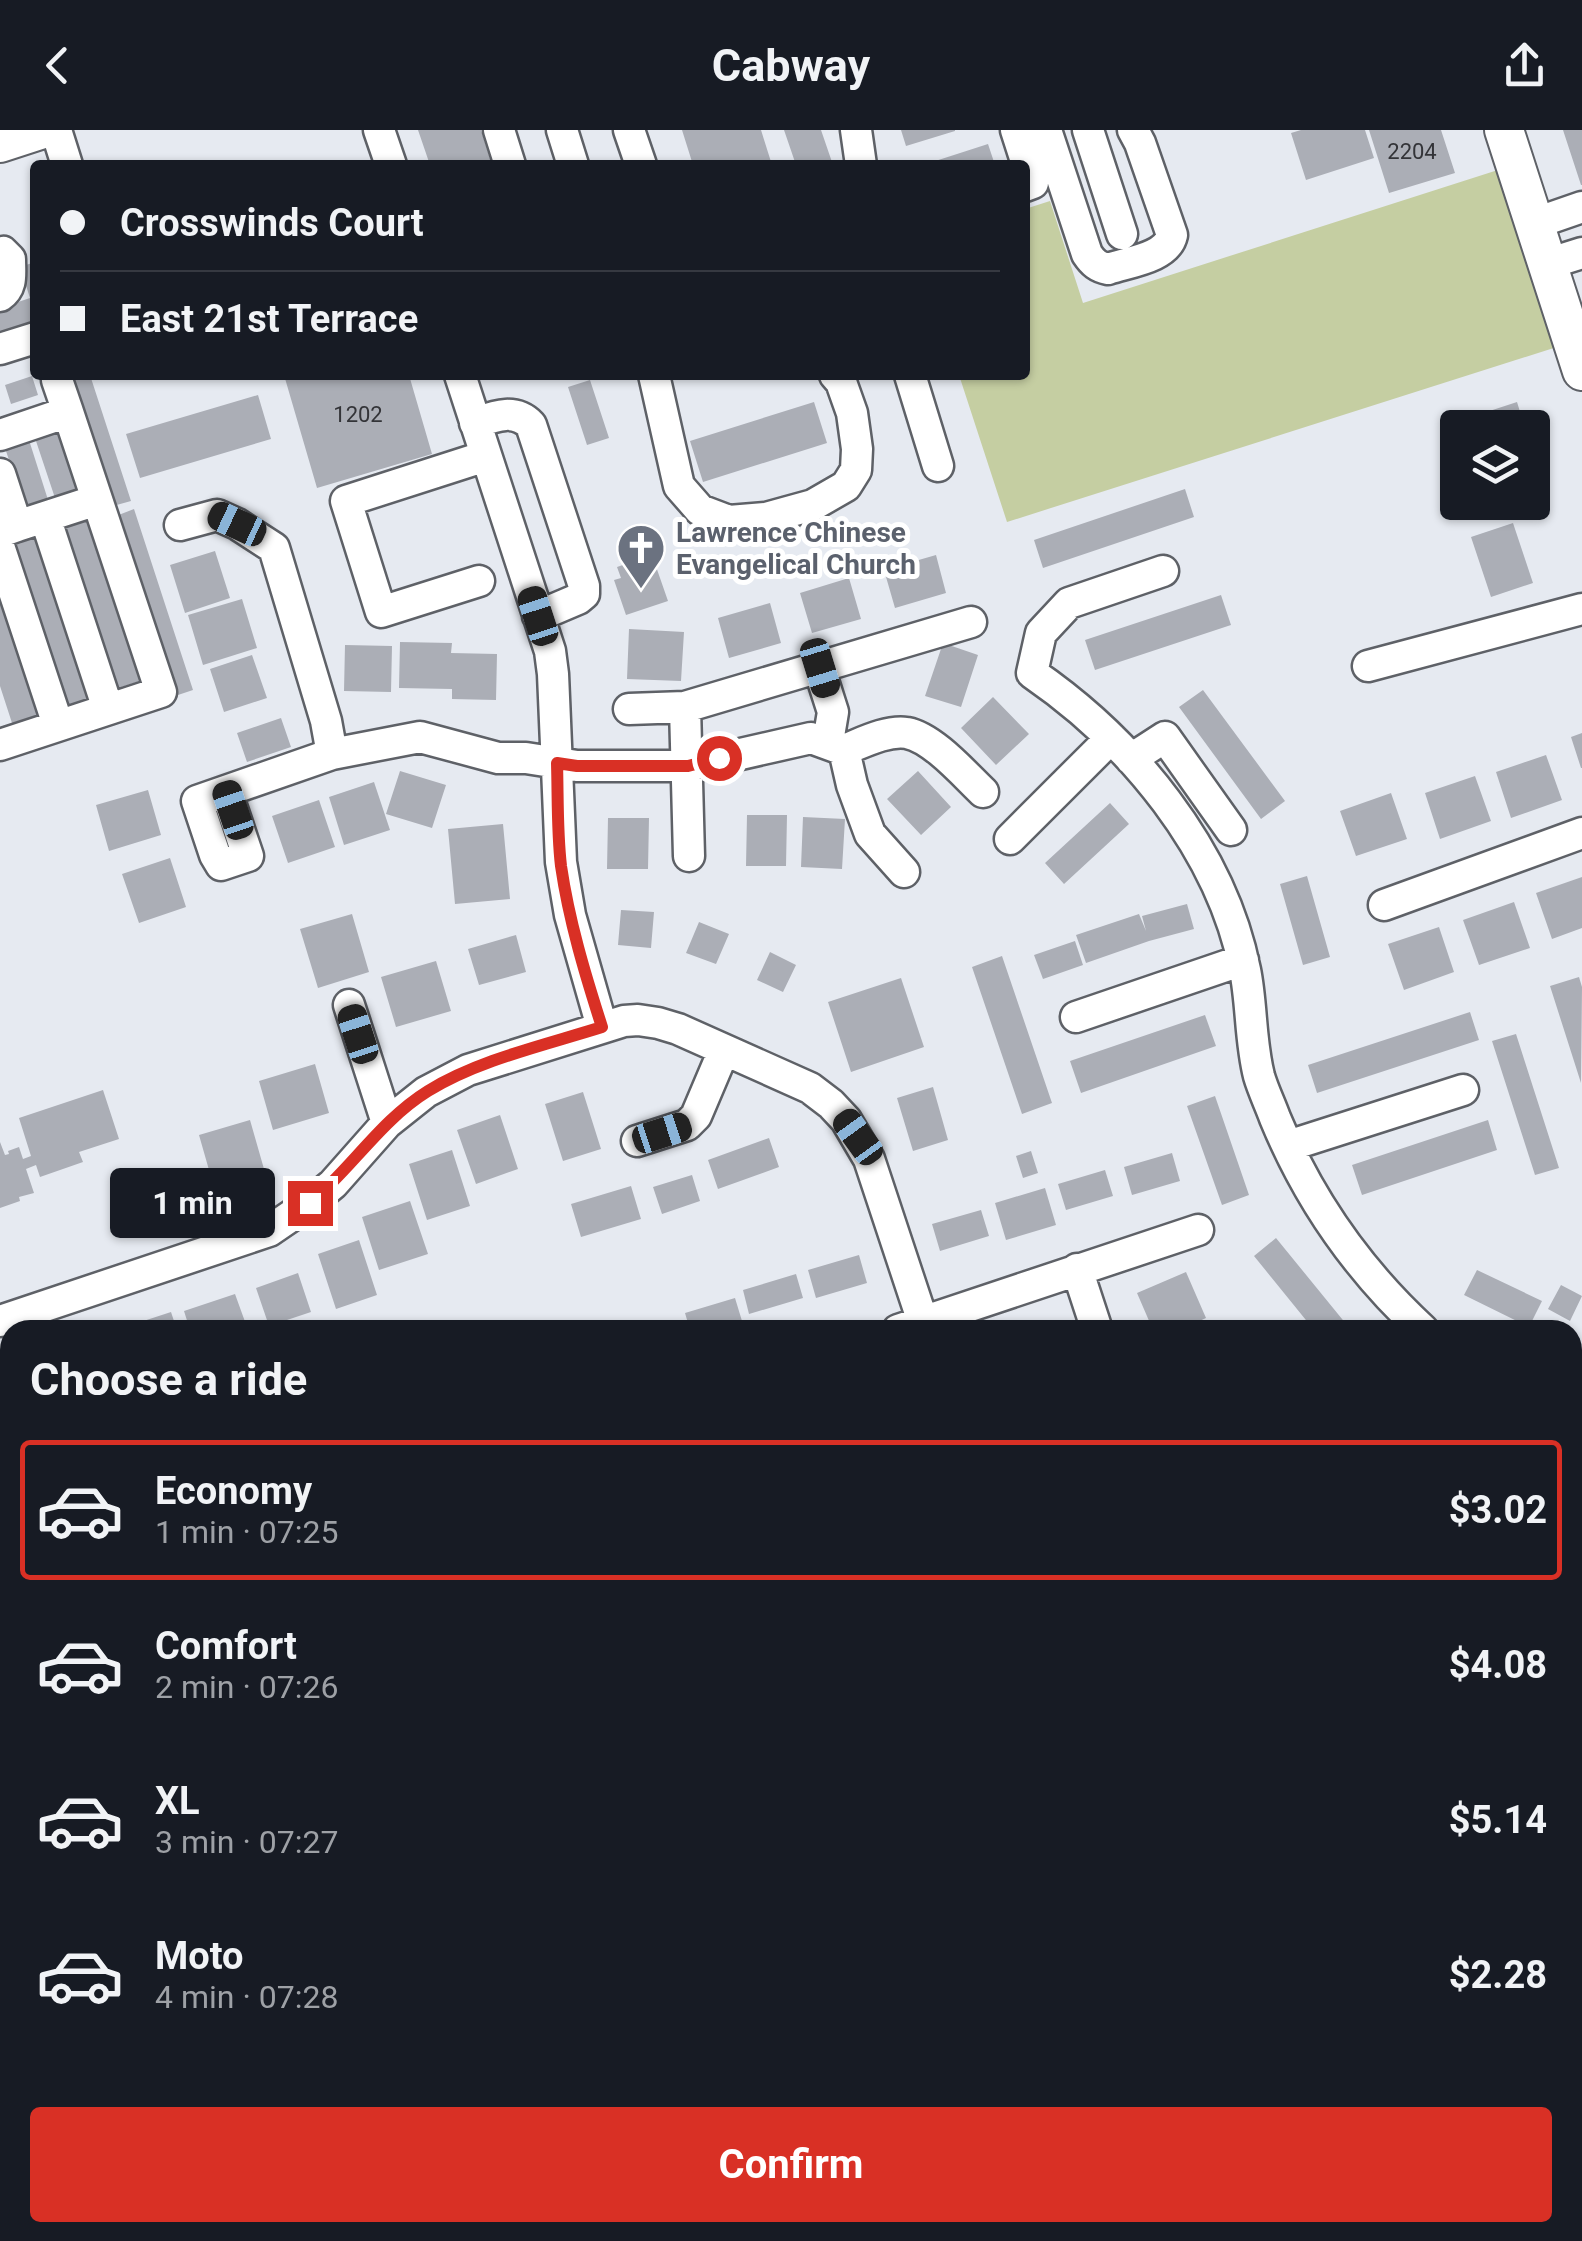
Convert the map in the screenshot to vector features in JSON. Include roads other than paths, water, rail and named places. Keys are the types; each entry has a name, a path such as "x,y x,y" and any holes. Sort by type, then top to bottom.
{"main road":[{"path":"0,142 40,130"},
{"path":"1504,130 1533,224 1564,258 1582,371"}],"street":[{"path":"56,130 65,160"},
{"path":"379,130 389,160"},
{"path":"499,130 508,160"},
{"path":"562,130 572,160"},
{"path":"629,130 639,160"},
{"path":"856,130 859,160"},
{"path":"1016,130 1026,160"},
{"path":"1088,130 1122,234"},
{"path":"1052,132 1087,254 1092,262 1108,269 1162,251 1172,235 1133,130"},
{"path":"1533,224 1582,207"},
{"path":"0,252 10,260 10,280 8,290 0,296"},
{"path":"0,349 30,340"},
{"path":"2,736 58,726 161,692 58,380"},
{"path":"462,380 550,651 561,862 566,897 602,1027"},
{"path":"655,380 679,486 700,510 729,520 766,518 814,506 846,486 856,470 857,450 852,413 839,380"},
{"path":"912,380 938,466"},
{"path":"0,435 68,412"},
{"path":"475,422 512,414 531,425 584,586 584,594 578,600 538,616"},
{"path":"478,581 381,612 346,501 486,456"},
{"path":"0,474 58,726"},
{"path":"16,531 98,500"},
{"path":"180,525 217,515 274,548 326,721 332,754"},
{"path":"16,531 108,709"},
{"path":"1163,571 1069,602 1040,633 1032,672 1121,748 1157,790 1210,869 1228,908 1243,960 1259,1078 1288,1146 1327,1217 1360,1263 1413,1320"},
{"path":"1368,666 1582,609"},
{"path":"629,708 685,707 971,622"},
{"path":"820,668 833,712 836,746 870,834 904,872"},
{"path":"685,707 689,856"},
{"path":"226,791 332,754 420,736 498,758 577,766 688,766 811,738 836,746 909,733 933,746 983,792"},
{"path":"1010,839 1121,748 1165,736 1230,830"},
{"path":"1384,905 1582,833"},
{"path":"1076,1017 1243,960"},
{"path":"349,1005 387,1123"},
{"path":"3,1320 269,1231 333,1184 387,1123 426,1092 468,1070 602,1027 638,1020 658,1023 810,1088 846,1120 870,1159 909,1320"},
{"path":"637,1141 687,1125 696,1116 724,1050"},
{"path":"1288,1146 1463,1090"},
{"path":"928,1320 1198,1230"},
{"path":"1078,1269 1095,1320"},
{"path":"1582,1389 1582,1397"}],"place":[{"name":"Lawrence Chinese Evangelical Church","path":"641,590"}]}
